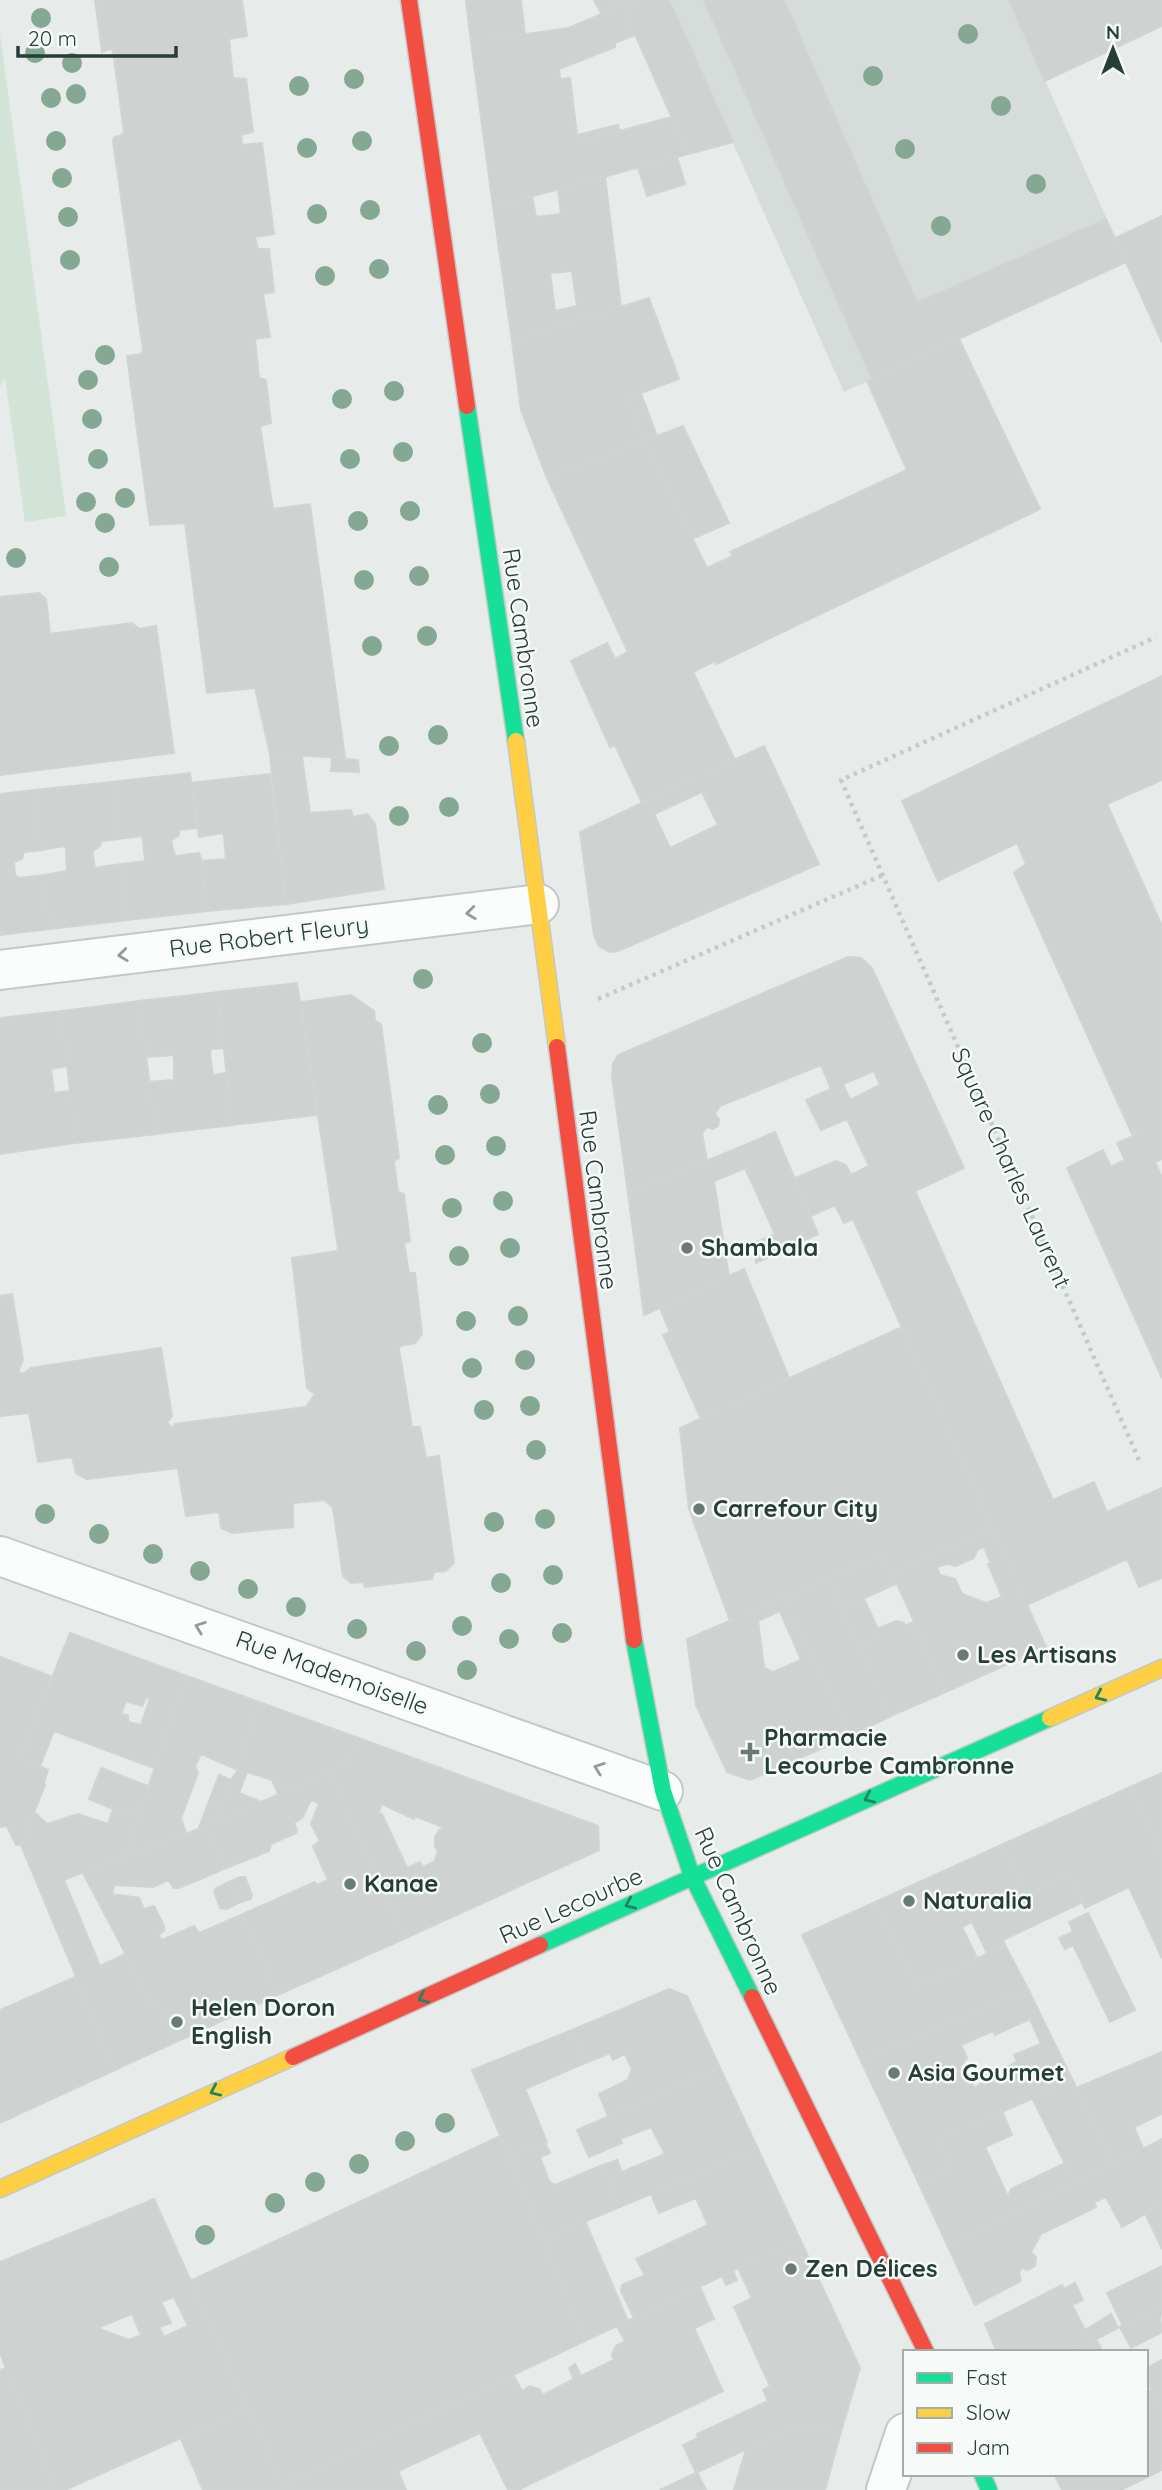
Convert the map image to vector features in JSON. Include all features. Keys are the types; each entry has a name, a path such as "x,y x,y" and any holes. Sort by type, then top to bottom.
{"street":[{"name":"Rue Cambronne","path":"410,0 538,904 631,1626 663,1791 692,1876 925,2350"},
{"name":"Rue Robert Fleury","path":"0,970 538,904"},
{"name":"Rue Mademoiselle","path":"0,1556 663,1791"},
{"name":"Rue Lecourbe","path":"0,2189 692,1876 1162,1668"},
{"path":"886,2490 903,2439"}],"path":[{"name":"Square Charles Laurent","path":"1139,1460 841,780 1156,637"},
{"path":"591,1002 883,875"}],"shaded area":[{"path":"669,0 1009,0 1126,262 844,392"}],"green space":[{"path":"0,34 66,516 25,522 5,378 0,387"}],"building":[{"path":"95,0 242,0 247,36 229,39 233,78 246,79 253,132 241,135 242,145 262,143 274,234 255,237 258,249 269,249 274,292 263,294 270,337 255,339 259,378 266,380 271,423 260,426 273,509 310,504 345,758 270,754 255,688 207,693 185,523 150,525 127,356 142,354 143,350 113,141 114,137 123,135 124,131 113,51 110,49 102,52"},
{"path":"466,0 521,0 525,35 471,42"},
{"path":"594,0 633,0 601,13"},
{"path":"633,0 669,0 733,142 688,154 622,5"},
{"path":"704,0 784,0 917,303 1106,219 1126,262 872,379"},
{"path":"1009,0 1162,0 1162,26 1045,81"},
{"path":"622,5 635,35 615,43 615,47 559,69 560,79 570,78 578,142 672,117 688,154 493,207 471,42 569,28"},
{"path":"618,125 620,131 598,137 597,130"},
{"path":"597,130 598,137 578,142 578,135"},
{"path":"677,157 685,184 647,196 638,167"},
{"path":"605,176 621,307 512,341 493,207 532,196 536,217 561,214 558,190","holes":["572,271 577,306 555,311 550,273"]},
{"path":"1162,216 1162,342 1115,238"},
{"path":"649,298 679,379 627,398 644,441 547,478 521,410 512,341"},
{"path":"959,339 1040,509 716,664 715,661 693,672 735,760 642,803 615,745 610,747 571,661 607,643 615,659 628,652 547,478 644,441 707,568 733,556 730,552 907,470 867,381"},
{"path":"641,394 657,436 644,441 627,398"},
{"path":"683,426 729,523 692,539 644,441"},
{"path":"39,593 46,599 50,634 132,623 139,629 156,626 174,753 0,775 0,597"},
{"path":"1162,676 1162,780 1107,804 1162,926 1162,1159 1155,1162 1162,1178 1162,1378 1067,1168 1103,1150 1111,1167 1125,1160 1117,1143 1145,1129 1132,1134 1014,873 1026,864 1017,843 938,881 902,801"},
{"path":"764,746 819,864 618,951 610,952 599,946 594,935 580,832","holes":["702,792 718,825 670,848 654,814"]},
{"path":"270,754 302,757 310,813 351,810 353,817 367,814 375,824 384,889 286,904"},
{"path":"332,758 358,760 359,772 331,771"},
{"path":"190,773 197,828 179,830 179,835 171,841 175,856 199,853 207,911 128,920 122,864 145,861 143,839 142,836 119,839 112,782"},
{"path":"270,774 286,904 207,911 202,861 226,859 224,835 222,833 199,837 192,783"},
{"path":"112,782 119,839 101,841 100,846 93,851 93,857 95,868 122,864 128,920 50,929 44,875 67,871 66,849 64,846 41,850 34,790"},
{"path":"34,790 41,850 24,852 22,859 14,862 15,875 18,878 44,875 50,929 0,935 0,794"},
{"path":"848,957 861,958 872,968 964,1168 915,1191 1053,1500 1094,1482 1107,1512 1162,1488 1162,1578 1139,1587 1127,1559 1027,1605 853,1219 844,1223 835,1205 811,1216 795,1178 836,1161 846,1165 851,1175 869,1166 847,1119 821,1130 806,1100 831,1089 821,1065 720,1106 715,1114 719,1119 718,1126 713,1129 707,1127 702,1133 707,1161 628,1193 612,1077 613,1064 618,1055","holes":["874,1071 880,1085 850,1100 843,1084"]},
{"path":"297,983 317,1115 232,1125 218,992"},
{"path":"218,992 224,1048 211,1049 210,1055 213,1075 226,1073 232,1125 156,1134 149,1082 174,1080 174,1055 146,1057 139,1001"},
{"path":"351,995 374,1011 375,1021 381,1024 399,1158 394,1161 398,1192 404,1194 410,1241 404,1243 409,1273 415,1273 422,1334 415,1343 400,1346 399,1349 412,1427 420,1427 426,1458 439,1456 454,1563 445,1571 434,1572 432,1579 365,1587 363,1582 351,1583 343,1576 333,1508 325,1500 293,1503 293,1527 232,1533 221,1528 219,1512 186,1516 178,1468 87,1479 76,1473 72,1457 38,1462 29,1413 0,1416 0,1296 12,1294 23,1360 18,1371 23,1374 31,1368 161,1348 172,1416 167,1423 172,1428 175,1424 306,1407 315,1394 307,1388 292,1258 337,1251 338,1248 301,1002"},
{"path":"139,1001 156,1134 76,1143 61,1011"},
{"path":"61,1011 67,1066 51,1069 54,1093 70,1091 76,1143 0,1154 0,1018"},
{"path":"775,1132 818,1234 756,1263 754,1243 775,1234 745,1168 748,1167 740,1147"},
{"path":"740,1147 748,1167 714,1181 729,1277 644,1315 628,1193"},
{"path":"744,1269 789,1378 701,1419 663,1335 670,1332 660,1308"},
{"path":"902,1327 993,1529 892,1573 883,1554 730,1621 689,1509 680,1428"},
{"path":"993,1529 1046,1647 946,1692 892,1573","holes":["984,1547 991,1564 988,1564 1002,1597 986,1603 962,1594 955,1579 940,1575 937,1567 947,1564 956,1566 974,1558 977,1550"]},
{"path":"883,1554 896,1584 842,1608 828,1579"},
{"path":"828,1579 891,1716 850,1736 785,1597"},
{"path":"785,1597 850,1736 750,1780 727,1772 696,1705 687,1639","holes":["780,1611 801,1660 773,1672 764,1668 758,1621"]},
{"path":"864,1599 878,1629 873,1636 874,1640 858,1646 842,1608"},
{"path":"896,1621 904,1623 904,1626 913,1622 946,1692 891,1716 858,1646 874,1640 876,1629"},
{"path":"70,1633 187,1676 154,1768 54,1731 40,1766 20,1758","holes":["146,1698 150,1698 141,1725 128,1722 128,1715 121,1714 126,1701 142,1706"]},
{"path":"0,1657 51,1676 20,1758 48,1770 45,1785 21,1845 16,1845 7,1826 0,1827"},
{"path":"187,1676 259,1702 238,1770 201,1754 195,1766 198,1773 181,1818 186,1833 124,1856"},
{"path":"259,1702 356,1737 347,1764 278,1794 272,1780 247,1772 239,1793 261,1802 217,1821 231,1780 238,1770"},
{"path":"356,1737 598,1826 599,1850 406,1938 329,1772 347,1764","holes":["382,1804 414,1819 415,1816 445,1828 439,1830 435,1837 438,1852 434,1862 423,1867 420,1862 407,1868 382,1814 378,1813"]},
{"path":"101,1768 148,1786 138,1816 89,1799"},
{"name":"Kanae","path":"329,1772 406,1938 278,1995 243,1914 315,1882 317,1885 328,1880 313,1846 320,1841 311,1824 319,1803 311,1800 302,1818 294,1823 296,1833 271,1844 269,1851 224,1869 204,1827"},
{"path":"1162,1773 1162,1857 1130,1787"},
{"path":"219,1775 231,1780 217,1821 198,1830"},
{"path":"1130,1787 1162,1857 1162,1958 1129,1887 1085,1908 1070,1875 1027,1895 1001,1845"},
{"path":"113,1809 138,1816 124,1856 64,1880 100,1966 125,1954 153,2006 160,2006 176,2042 115,2070 21,1845 34,1812 47,1824 78,1814 108,1824"},
{"path":"204,1827 224,1869 179,1888 174,1888 168,1880 153,1887 114,1885 112,1894 139,1898 144,1909 154,1906 164,1926 164,1931 158,1935 162,1940 194,1926 199,1933 243,1914 278,1995 176,2042 160,2006 153,2006 83,1873"},
{"path":"1001,1845 1027,1895 1070,1875 1083,1902 1003,1940 1005,1945 987,1953 972,1922 962,1927 977,1958 917,1987 875,1902"},
{"path":"245,1877 252,1895 251,1899 238,1903 229,1882"},
{"path":"229,1882 238,1903 227,1909 220,1908 214,1891"},
{"path":"875,1902 917,1987 1005,1945 1028,1989 861,2061 802,1935"},
{"path":"1088,1913 1135,2010 1110,2022 1073,1945 1065,1949 1059,1938 1073,1932 1069,1922"},
{"path":"75,1977 115,2070 0,2123 0,2010"},
{"path":"669,1989 687,1996 720,2068 608,2116 599,2094 628,2080 632,2069 625,2054 613,2060 610,2053 583,2064 572,2030"},
{"path":"1028,1989 1073,2081 939,2139 953,2170 919,2184 861,2061","holes":["1030,2019 1041,2044 1014,2055 1017,2061 974,2088 970,2078 963,2077 960,2067 967,2058 961,2045 993,2031 995,2035"]},
{"path":"572,2030 583,2064 525,2089 547,2142 510,2158 472,2070"},
{"path":"1162,2052 1162,2114 1134,2127 1143,2148 1113,2163 1076,2088"},
{"path":"720,2068 758,2149 620,2207 602,2165 617,2160 622,2172 665,2154 651,2127 620,2139 622,2143 589,2157 577,2130"},
{"path":"1073,2081 1113,2163 1074,2182 1032,2098"},
{"path":"1002,2111 1012,2135 985,2147 1008,2197 1011,2189 1065,2163 1074,2182 948,2247 919,2184 953,2170 939,2139"},
{"path":"500,2136 585,2341 283,2484 190,2281"},
{"path":"1162,2139 1162,2204 1122,2227 1106,2197 1094,2202 1096,2207 1041,2234 1031,2252 1036,2257 1035,2266 1028,2270 1021,2268 1021,2281 975,2305 948,2247"},
{"path":"545,2143 550,2153 540,2157 549,2181 555,2185 602,2165 620,2207 543,2239 510,2158"},
{"path":"758,2149 800,2239 634,2318 621,2291 622,2285 645,2275 636,2259 708,2225 696,2198 659,2213 651,2194"},
{"path":"154,2199 248,2408 65,2490 56,2490 0,2353 0,2262","holes":["174,2297 188,2326 164,2337 159,2327 171,2323 161,2302","132,2314 141,2335 129,2340 97,2328"]},
{"path":"1162,2204 1162,2249 1145,2213"},
{"path":"585,2221 628,2321 585,2341 543,2239"},
{"path":"800,2239 860,2368 840,2435 801,2424 696,2473 683,2445 698,2438 697,2434 768,2401 763,2390 770,2386 734,2307 752,2298 738,2268"},
{"path":"1162,2266 1162,2306 1123,2326 1107,2293"},
{"path":"733,2271 737,2280 726,2285 722,2276"},
{"path":"1075,2283 1083,2300 1072,2305 1085,2330 1111,2314 1118,2328 1075,2350 996,2350 985,2324 1062,2285 1064,2289"},
{"path":"700,2287 714,2319 694,2328 723,2391 518,2490 508,2490 480,2433 398,2471 406,2490 285,2490 283,2484 514,2376 522,2391 530,2386 539,2389 543,2395 574,2379 569,2368 575,2364 581,2376 614,2360 612,2355 616,2346 625,2341 617,2326"},
{"path":"1162,2306 1162,2332 1131,2348 1120,2327"},
{"path":"1096,2339 1102,2350 1075,2350"},
{"path":"1162,2360 1162,2410 1148,2383 1148,2367"},
{"path":"6,2368 56,2490 0,2490 0,2370"},
{"path":"1152,2390 1162,2410 1162,2470 1121,2490 1062,2490 1055,2476 1148,2476 1148,2392"},
{"path":"248,2408 285,2490 203,2490 181,2439"},
{"path":"801,2424 840,2435 825,2490 734,2490 746,2449"},
{"path":"696,2473 706,2490 660,2490"}],"traffic: fast":[{"path":"467,406 516,741"},
{"path":"634,1640 663,1791 692,1876 752,1997"},
{"path":"540,1945 1050,1718"},
{"path":"983,2476 989,2490"}],"traffic: slow":[{"path":"516,741 557,1047"},
{"path":"1050,1718 1162,1668"},
{"path":"0,2189 293,2057"}],"traffic: jam":[{"path":"409,0 467,406"},
{"path":"557,1047 634,1640"},
{"path":"293,2057 540,1945"},
{"path":"752,1997 925,2350"}],"place":[{"name":"Shambala","path":"687,1248"},
{"name":"Carrefour City","path":"699,1509"},
{"name":"Les Artisans","path":"963,1655"},
{"name":"Pharmacie Lecourbe Cambronne","path":"750,1752"},
{"name":"Kanae","path":"350,1884"},
{"name":"Naturalia","path":"909,1901"},
{"name":"Helen Doron English","path":"177,2022"},
{"name":"Asia Gourmet","path":"894,2073"},
{"name":"Zen Délices","path":"791,2269"}]}
